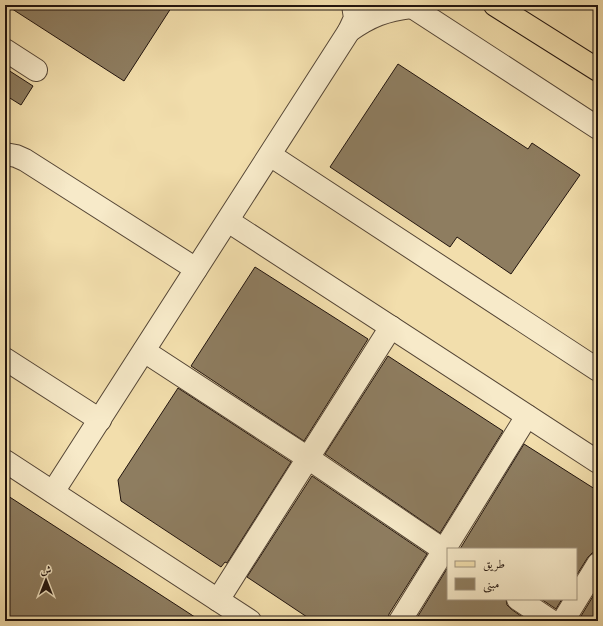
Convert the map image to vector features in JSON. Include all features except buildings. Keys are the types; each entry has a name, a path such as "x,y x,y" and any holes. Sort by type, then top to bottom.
{"main road":[{"path":"495,5 598,70"}],"street":[{"path":"53,492 349,31 355,18 353,5"},
{"path":"349,31 361,22 386,11 410,6 598,128"},
{"path":"5,50 36,70"},
{"path":"5,154 16,156 24,160 196,269"},
{"path":"270,155 598,370"},
{"path":"228,221 598,462"},
{"path":"5,461 232,613 308,458 391,327"},
{"path":"144,351 308,458 446,551 400,621"},
{"path":"5,359 100,420"},
{"path":"448,548 527,416"},
{"path":"577,599 598,564"},
{"path":"520,600 551,621"},
{"path":"564,621 577,600"}]}
